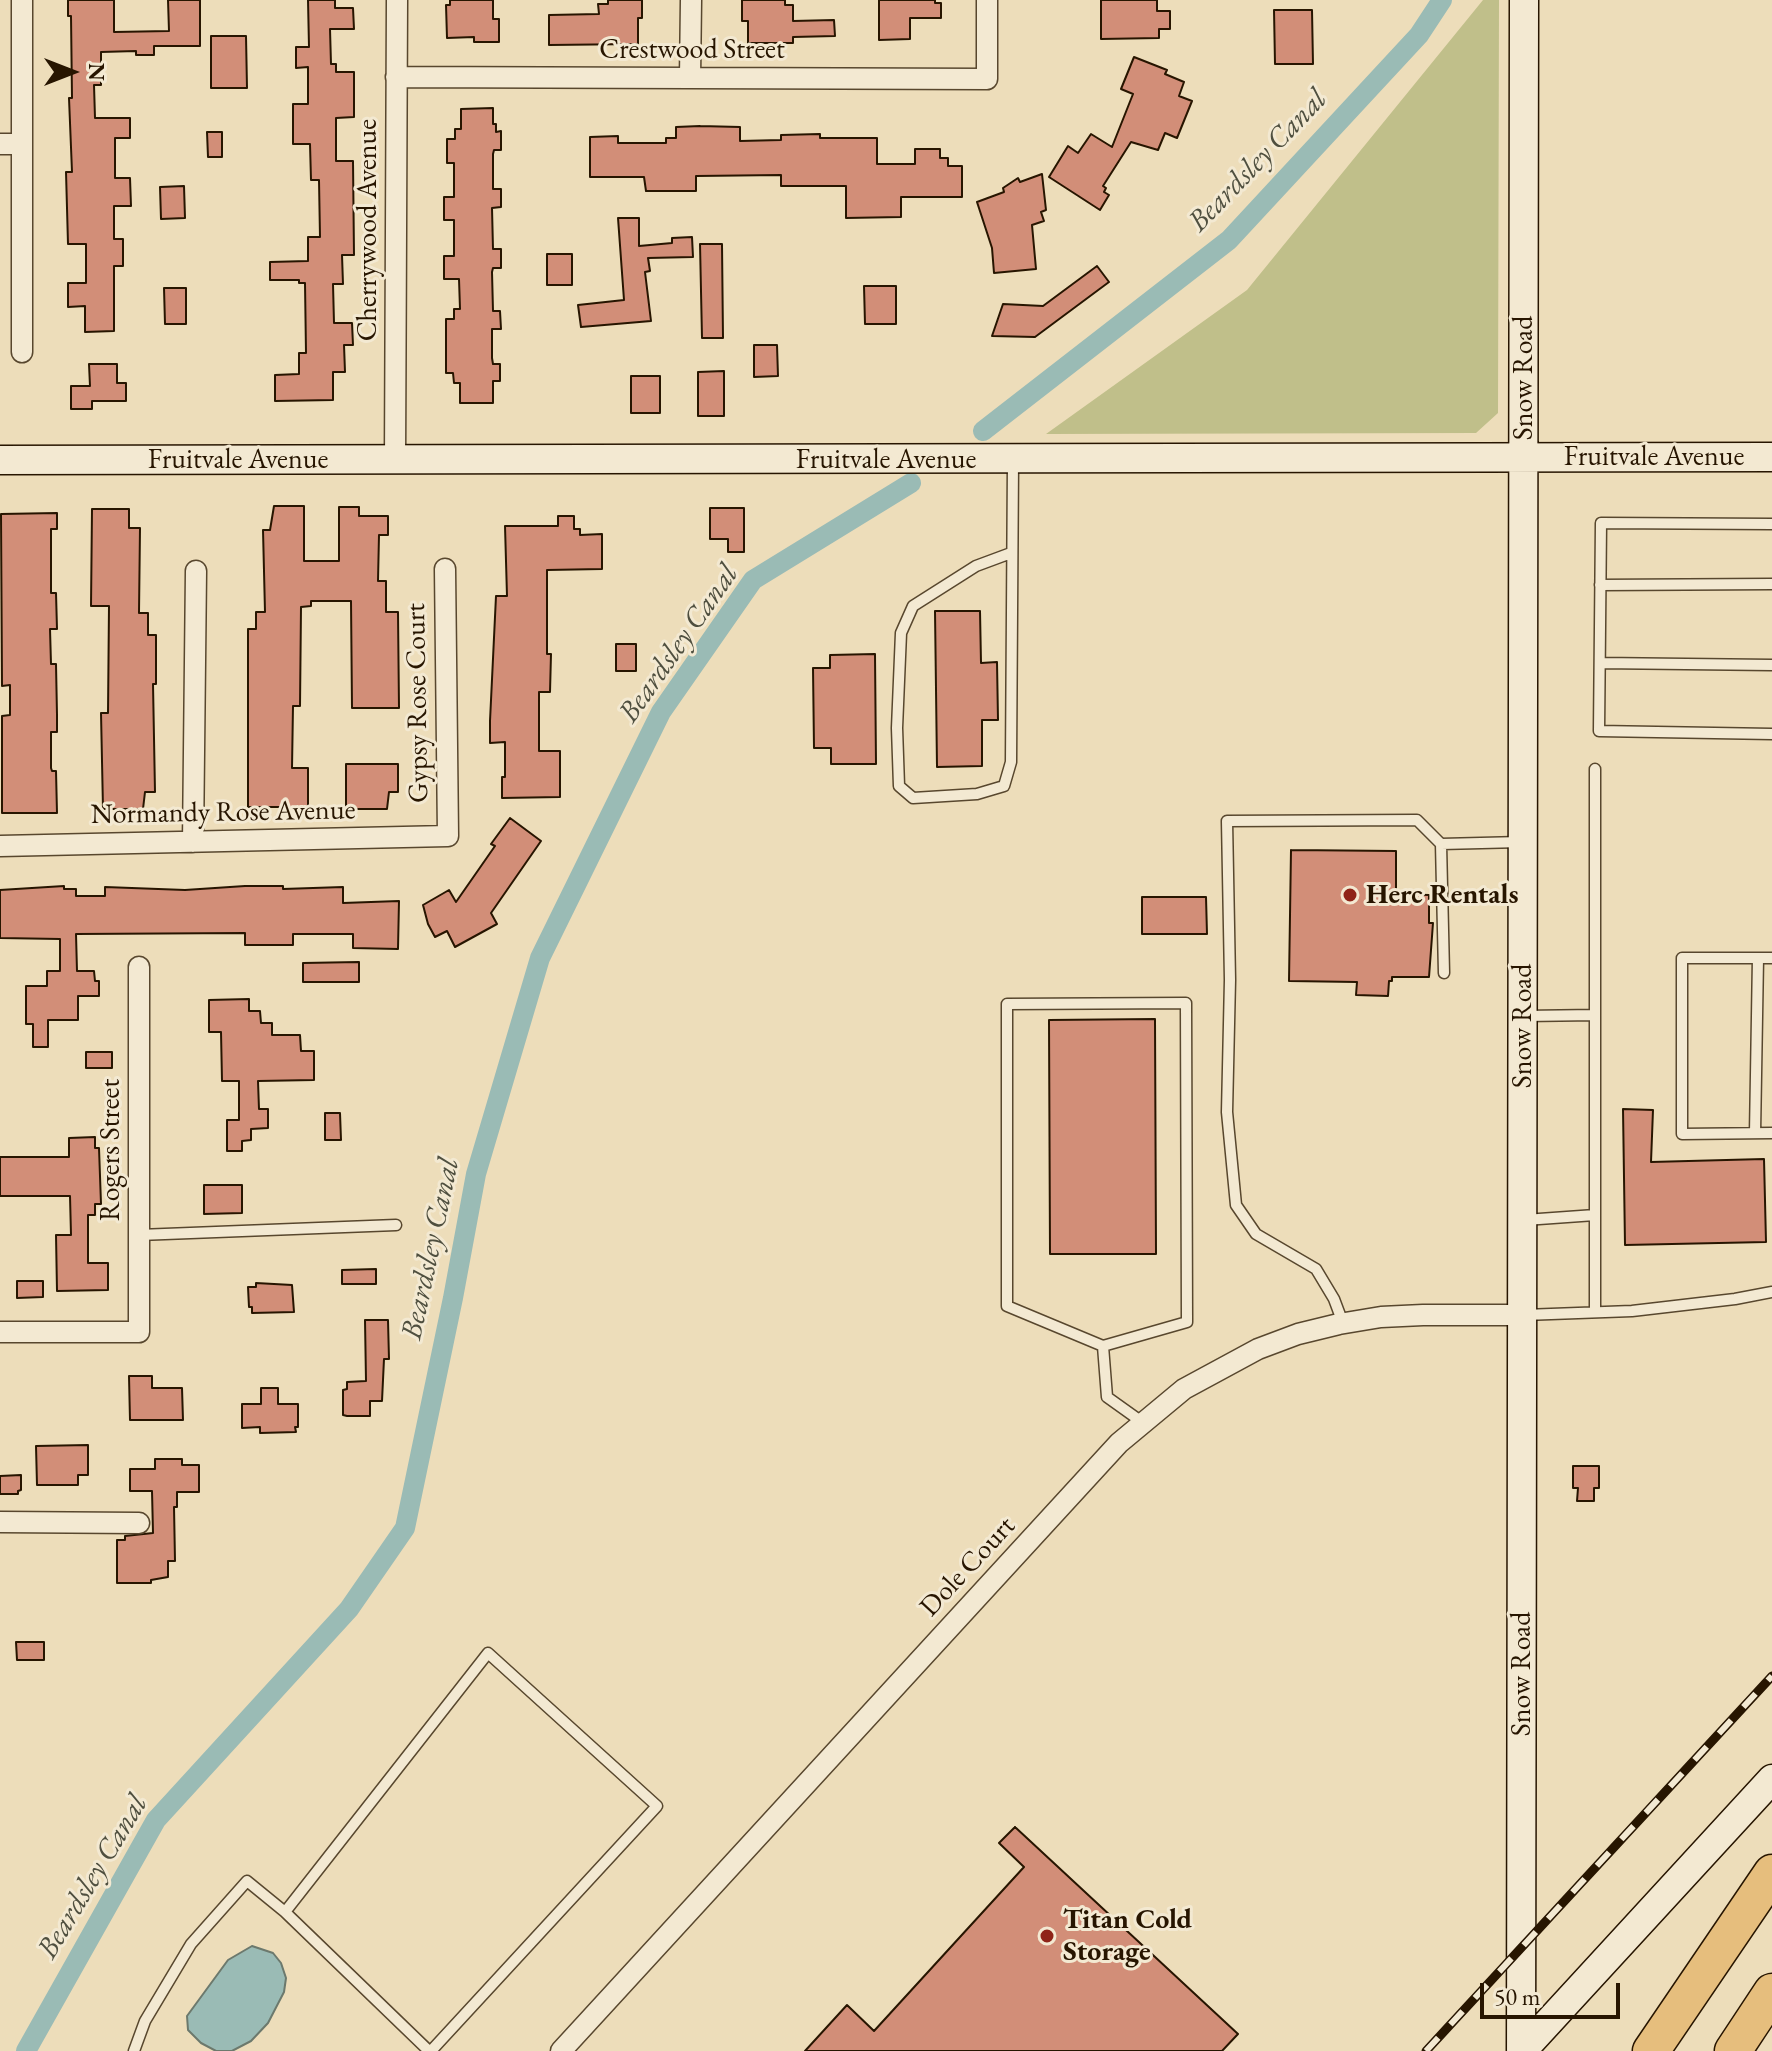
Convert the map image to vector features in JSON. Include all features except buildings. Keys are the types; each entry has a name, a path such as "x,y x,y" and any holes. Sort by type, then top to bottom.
{"highway":[{"path":"1651,2051 1772,1873"},
{"path":"1733,2051 1772,1992"}],"main road":[{"name":"Snow Road","path":"1521,2051 1524,0"},
{"name":"Fruitvale Avenue","path":"0,460 1772,457"},
{"path":"1521,2051 1772,1779"}],"street":[{"path":"22,0 22,352"},
{"name":"Cherrywood Avenue","path":"395,460 397,0"},
{"path":"690,78 691,0"},
{"name":"Crestwood Street","path":"396,77 987,79 987,0"},
{"path":"0,144 22,144"},
{"name":"Gypsy Rose Court","path":"445,569 448,836"},
{"path":"193,842 196,571"},
{"name":"Normandy Rose Avenue","path":"0,846 448,836"},
{"name":"Rogers Street","path":"0,1332 139,1332 139,967"},
{"name":"Dole Court","path":"561,2051 1119,1443 1184,1389 1258,1349 1298,1334 1343,1323 1409,1316 1522,1315"},
{"path":"0,1522 139,1523"}],"lane":[{"path":"1011,553 976,566 913,606 901,633 897,728 899,786 913,798 977,794 1004,786 1011,762 1013,459"},
{"path":"1772,524 1601,523 1599,731 1772,734"},
{"path":"1600,585 1772,584"},
{"path":"1600,663 1772,665"},
{"path":"1595,769 1595,1312"},
{"path":"1343,1323 1334,1299 1316,1269 1256,1234 1236,1205 1227,1112 1230,980 1227,821 1417,820 1441,844 1444,973"},
{"path":"1441,844 1523,842"},
{"path":"1772,958 1682,958 1682,1134 1772,1133"},
{"path":"1755,1133 1758,958"},
{"path":"1186,1003 1187,1322 1103,1346 1007,1306 1007,1004 1186,1003"},
{"path":"1523,1016 1595,1015"},
{"path":"1522,1220 1595,1215"},
{"path":"139,1235 396,1225"},
{"path":"1522,1315 1684,1306 1772,1292"},
{"path":"1103,1346 1107,1397 1142,1422"},
{"path":"134,2051 145,2021 191,1944 247,1881 285,1912 430,2051 657,1806 488,1653 285,1912"}],"shaded area":[{"path":"1483,0 1499,0 1498,413 1476,433 1046,434 1247,290"}],"water":[{"path":"252,1946 273,1953 281,1963 286,1978 284,1992 268,2023 251,2041 232,2051 216,2051 201,2043 188,2030 187,2016 228,1960"}],"waterway":[{"name":"Beardsley Canal","path":"983,431 1229,240 1419,35 1442,0"},
{"name":"Beardsley Canal","path":"26,2051 156,1820 349,1609 405,1528 476,1174 540,958 661,712 753,580 911,483"}],"railway":[{"path":"1426,2051 1772,1676"}],"place":[{"name":"Herc Rentals","path":"1350,895"},
{"name":"Titan Cold Storage","path":"1047,1936"}]}
